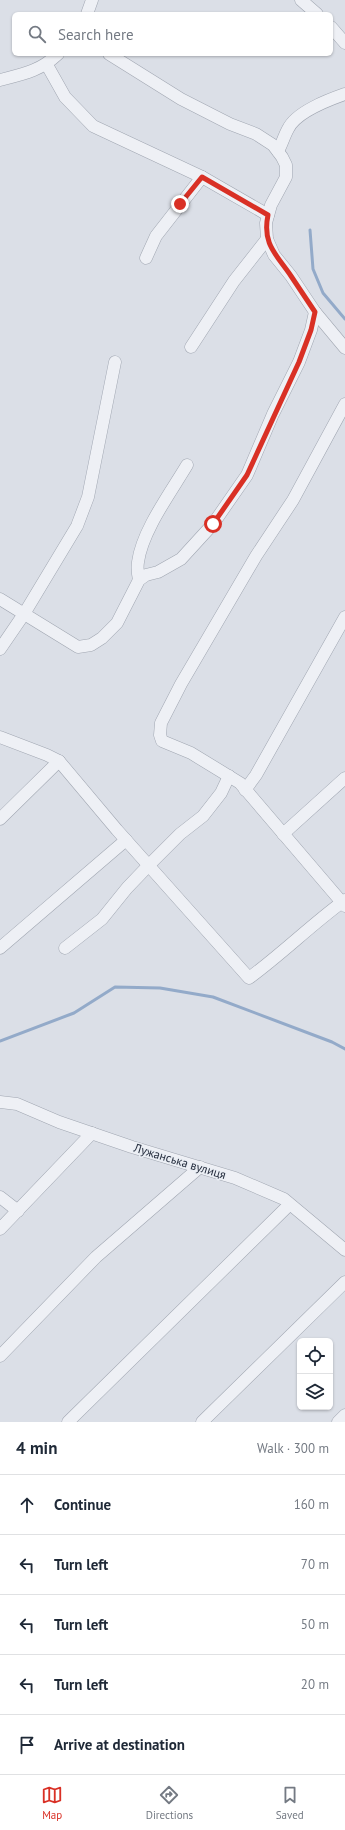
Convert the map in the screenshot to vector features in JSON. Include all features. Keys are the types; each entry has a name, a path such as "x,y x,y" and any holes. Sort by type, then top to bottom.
{"street":[{"path":"88,12 92,0"},
{"path":"301,0 314,12"},
{"path":"333,29 345,44"},
{"path":"0,80 47,65 56,56"},
{"path":"112,56 180,99 230,124 256,134 272,145 278,152 286,166 286,177 278,190 268,215 266,239 274,255 291,276 315,312 345,348"},
{"path":"47,65 65,97 93,126 202,177 268,215"},
{"path":"278,152 288,127 318,104 345,94"},
{"path":"146,258 156,236 202,177"},
{"path":"191,347 234,281 266,239"},
{"path":"0,599 78,647 91,645 102,638 117,623 139,580 146,575 158,572 181,559 213,524 247,475 299,362 311,330 315,312"},
{"path":"0,649 24,614 77,526 88,497 115,362"},
{"path":"0,736 59,761 126,840 249,978 270,963 314,923 344,903 240,783 191,753 162,741 160,735 161,723 181,684 256,556 294,500 345,404"},
{"path":"139,580 137,563 142,547 156,516 187,465"},
{"path":"245,790 256,775 345,617"},
{"path":"0,819 59,761"},
{"path":"65,948 102,919 127,888 149,865 180,834 203,816 221,793 229,776"},
{"path":"283,834 345,778"},
{"path":"0,948 126,840"},
{"name":"Лужанська вулиця","path":"0,1102 17,1104 59,1122 235,1178 284,1199 289,1205 345,1250"},
{"path":"0,1229 92,1133"},
{"path":"0,1356 96,1257 200,1167"},
{"path":"0,1197 18,1211"},
{"path":"68,1422 289,1205"},
{"path":"202,1422 345,1282"},
{"path":"338,1422 345,1415"}],"waterway":[{"path":"310,230 313,269 323,293 345,319"},
{"path":"0,1041 74,1013 115,987 160,988 213,997 332,1042 345,1049"}],"route":[{"path":"180,204 202,177 268,215 266,223 266,239 274,255 291,276 315,312 311,330 299,362 273,414 247,475 213,524"}]}
